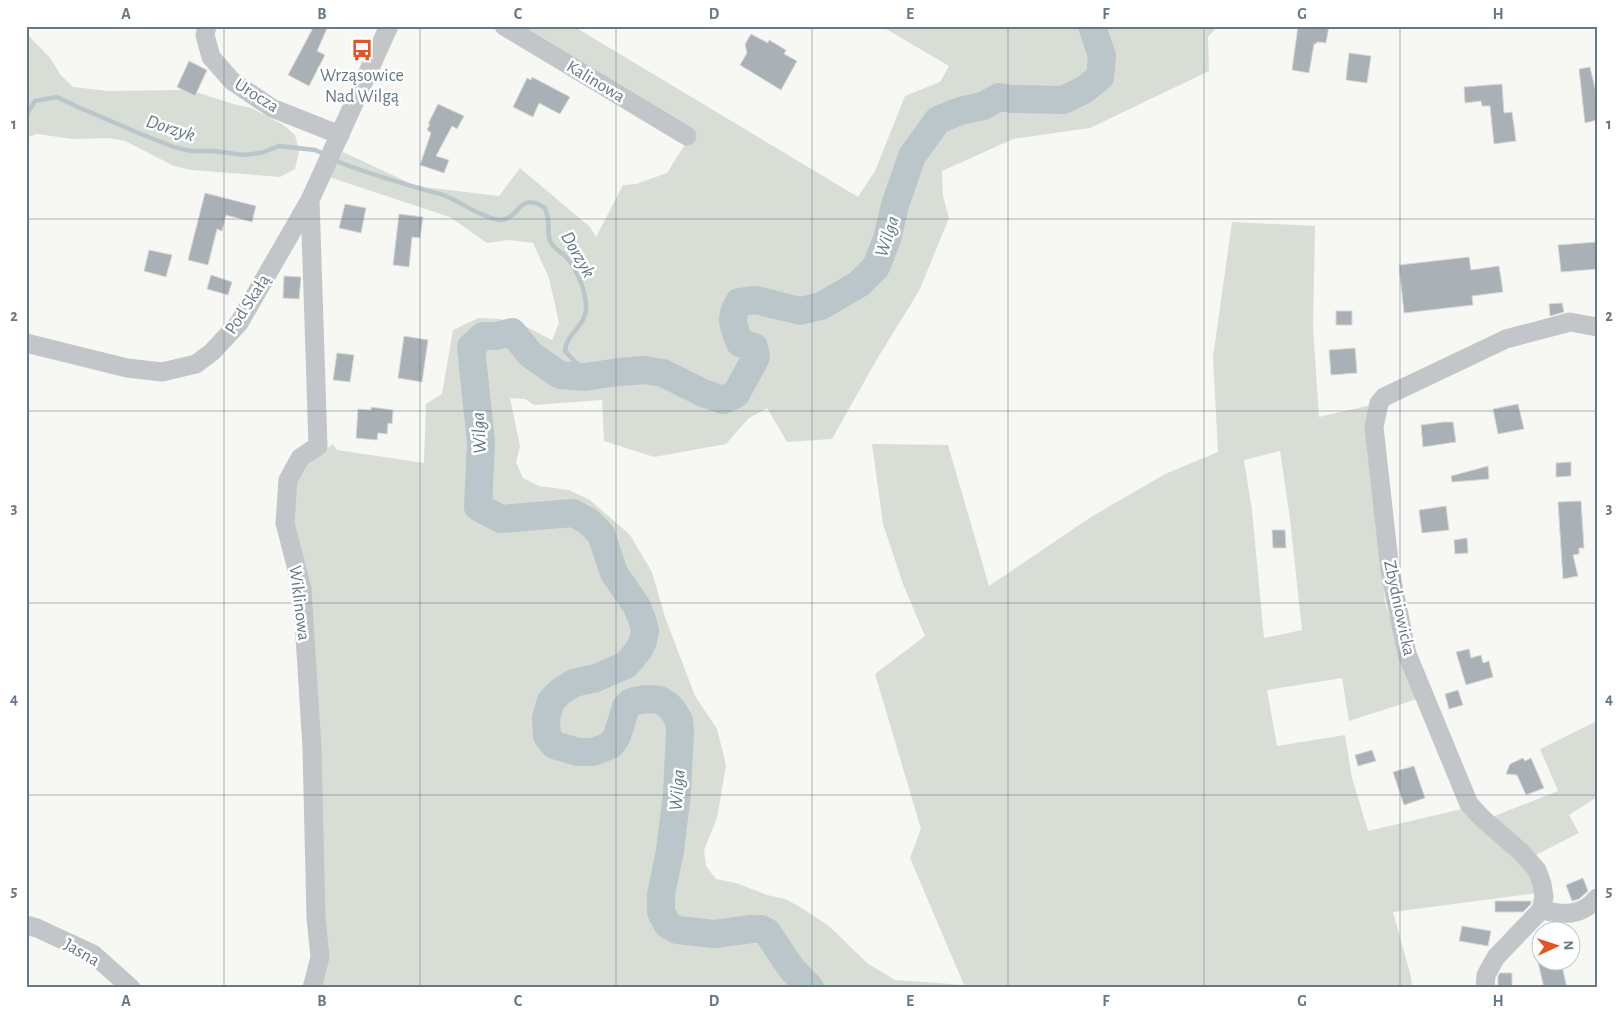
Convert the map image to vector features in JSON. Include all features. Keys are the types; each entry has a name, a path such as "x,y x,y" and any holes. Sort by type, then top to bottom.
{"street":[{"name":"Urocza","path":"207,26 205,35 211,57 232,81 272,108 340,135"},
{"name":"Pod Skałą","path":"26,343 127,368 162,372 196,364 212,352 239,323 310,200 389,26"},
{"name":"Kalinowa","path":"504,26 687,136"},
{"name":"Wiklinowa","path":"310,200 318,446 300,458 288,480 285,523 302,590 311,738 316,918 320,957 312,988"},
{"name":"Zbydniowicka","path":"1541,910 1544,897 1537,870 1521,852 1483,819 1469,804 1407,654 1390,571 1374,427 1379,403 1384,397 1472,354 1506,339 1570,322 1597,327"},
{"path":"1486,988 1486,974 1496,957 1541,910 1557,913 1575,913 1593,903 1597,898"},
{"name":"Jasna","path":"26,926 36,928 93,954 131,988"}],"shaded area":[{"path":"514,26 573,26 858,197 875,171 905,96 940,82 949,66 881,26 1218,26 1208,37 1209,71 1090,128 1013,139 942,171 943,196 949,218 919,291 877,359 832,439 787,442 767,408 749,418 726,444 654,457 604,441 602,400 534,405 525,399 510,398 520,446 516,462 523,478 539,486 569,490 590,500 630,535 652,572 665,617 695,696 717,729 726,765 717,818 704,850 706,866 716,879 736,883 767,895 785,899 800,907 829,926 867,963 895,980 964,985 910,858 921,829 875,674 925,636 903,584 883,524 872,444 948,445 989,586 1091,517 1165,474 1218,452 1213,357 1232,222 1315,226 1313,328 1319,417 1371,405 1385,603 1417,699 1349,721 1342,678 1267,690 1277,746 1345,735 1352,778 1368,831 1462,809 1495,842 1527,865 1537,893 1393,912 1411,977 1412,988 319,988 292,519 296,476 306,459 317,456 333,444 337,450 424,463 426,404 442,394 453,330 478,318 499,319 521,324 552,340 559,323 549,278 533,243 509,240 487,243 450,217 329,177 343,152 416,186 499,196 520,168 590,227 596,237 623,185 636,184 667,173 691,135","holes":["1280,451 1290,519 1302,630 1264,638 1252,510 1244,460"]},
{"path":"26,33 51,59 60,74 73,87 108,91 181,90 199,93 251,108 282,124 295,135 299,151 295,169 280,177 191,170 174,166 125,141 109,138 73,139 37,134 26,138"},
{"path":"1597,721 1597,797 1569,815 1579,833 1534,856 1487,819 1558,791 1540,749"}],"building":[{"path":"314,26 328,26 317,51 325,55 309,86 288,75"},
{"path":"1298,26 1329,26 1326,43 1317,42 1314,44 1309,73 1292,70"},
{"path":"751,34 768,43 769,40 786,50 784,54 797,61 781,90 740,65 747,53 745,44"},
{"path":"1349,53 1371,56 1367,83 1346,80"},
{"path":"189,61 207,70 195,96 177,87"},
{"path":"1590,67 1597,96 1597,120 1585,123 1579,69"},
{"path":"532,77 570,97 560,114 539,103 533,117 513,107 527,78 531,80"},
{"path":"1502,84 1504,113 1512,112 1516,141 1494,144 1490,106 1482,106 1481,101 1465,103 1464,87"},
{"path":"438,104 464,116 457,129 452,126 436,156 449,160 444,173 420,165 431,133 427,130 430,124 428,124"},
{"path":"205,193 256,206 252,222 226,215 222,231 217,229 208,265 188,260"},
{"path":"345,204 366,208 361,233 339,228"},
{"path":"399,214 423,217 420,238 412,237 409,267 393,265"},
{"path":"1597,242 1597,269 1561,272 1558,245"},
{"path":"149,250 172,255 166,277 144,271"},
{"path":"1469,257 1471,270 1499,266 1503,292 1472,296 1473,305 1404,313 1399,265"},
{"path":"211,275 232,282 228,295 207,289"},
{"path":"284,276 301,277 299,299 283,298"},
{"path":"1562,303 1564,312 1550,316 1549,304"},
{"path":"1336,311 1352,311 1352,325 1336,325"},
{"path":"404,336 428,340 422,382 398,378"},
{"path":"1355,348 1357,373 1331,375 1329,350"},
{"path":"337,353 354,355 350,382 333,380"},
{"path":"1518,404 1524,429 1498,434 1493,409"},
{"path":"371,407 393,410 392,424 388,423 387,434 378,433 377,440 356,438 358,409 371,410"},
{"path":"1453,422 1456,442 1423,447 1421,425"},
{"path":"1571,462 1571,476 1556,477 1556,463"},
{"path":"1488,466 1489,479 1452,482 1451,476"},
{"path":"1581,501 1584,548 1579,548 1579,554 1573,555 1578,576 1563,579 1558,502"},
{"path":"1446,506 1449,530 1422,533 1419,510"},
{"path":"1272,530 1285,530 1286,548 1273,548"},
{"path":"1467,538 1468,553 1455,554 1454,540"},
{"path":"1469,649 1471,658 1481,655 1483,663 1489,661 1493,677 1466,685 1456,652"},
{"path":"1458,690 1463,705 1449,709 1445,694"},
{"path":"1372,750 1376,761 1358,766 1355,755"},
{"path":"1523,758 1525,761 1531,758 1544,788 1526,795 1517,775 1506,774 1510,764"},
{"path":"1414,766 1425,798 1404,805 1393,772"},
{"path":"1583,878 1588,891 1579,899 1572,901 1566,885"},
{"path":"1495,901 1531,901 1531,904 1523,912 1495,912"},
{"path":"1462,926 1491,931 1488,946 1459,941"},
{"path":"1540,972 1563,972 1567,988 1544,988"},
{"path":"1500,973 1512,973 1512,988 1498,988 1498,976"}],"waterway":[{"name":"Wilga","path":"810,988 791,968 767,932 761,929 752,929 714,934 677,930 668,925 661,912 661,894 670,851 677,793 680,731 679,721 668,705 660,700 645,699 631,702 626,707 617,736 611,745 593,752 578,752 554,745 547,736 546,718 551,701 561,691 574,683 596,678 626,665 638,651 645,631 636,605 614,573 601,534 588,521 573,513 501,519 478,507 481,443 471,347 483,336 497,336 512,332 531,355 560,375 584,377 644,370 663,373 703,393 723,400 736,394 756,357 754,347 740,343 734,327 733,318 739,302 756,300 800,311 821,306 859,284 876,267 887,239 895,205 912,156 938,120 960,111 983,106 999,97 1063,100 1084,90 1100,77 1102,56 1092,26"},
{"name":"Dorzyk","path":"26,115 35,101 57,97 141,134 174,147 191,151 214,151 243,155 261,153 279,146 315,150 322,153"},
{"name":"Dorzyk","path":"339,162 380,177 445,196 494,219 507,219 520,207 529,202 536,203 545,208 550,240 572,264 585,297 585,316 566,345 565,351 577,364 584,377"}],"place":[{"name":"Wrząsowice Nad Wilgą","path":"362,50"}]}
